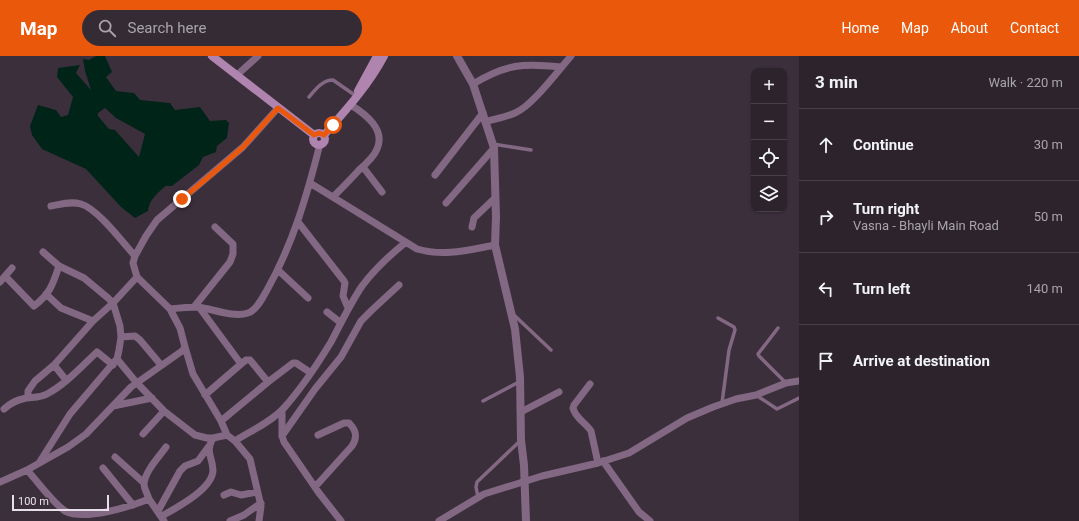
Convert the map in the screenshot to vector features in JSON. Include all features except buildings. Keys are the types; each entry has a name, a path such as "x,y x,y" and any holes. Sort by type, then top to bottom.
{"main road":[{"path":"354,100 364,78 377,56"},
{"path":"314,135 314,142 320,144 324,141 324,135 370,81 384,56"},
{"path":"218,58 278,108 314,135"},
{"path":"314,135 319,133 324,135"}],"street":[{"path":"237,75 258,56"},
{"path":"457,56 473,84 493,146 495,245 500,272 515,329 522,412 521,440 526,521"},
{"path":"435,175 484,117 516,113 532,101 571,56"},
{"path":"473,84 498,70 517,66 535,64 561,67"},
{"path":"333,197 371,159 377,148 379,139 377,130 370,119 354,100"},
{"path":"259,521 261,506 250,459 235,441 227,436 221,421 193,374 180,328 170,309 138,277 133,263 135,256 146,236 157,220 243,147 278,108"},
{"path":"170,309 197,307 241,315 251,312 260,303 278,270 298,222 320,144"},
{"path":"446,202 493,146"},
{"path":"363,167 382,192"},
{"path":"310,183 417,249 430,253 441,254 495,245"},
{"path":"472,227 474,218 495,198"},
{"path":"51,206 70,202 87,206 102,218 135,256"},
{"path":"298,222 344,281 343,296 348,308"},
{"path":"197,307 230,262 233,254 233,244 215,227"},
{"path":"235,441 266,422 282,410 311,373 341,323 348,308 363,285 376,270 405,243"},
{"path":"37,464 70,414 115,362 121,337 120,326 113,303 84,278 59,266 43,252"},
{"path":"12,268 2,279 34,306 43,299 52,286 59,266"},
{"path":"278,270 308,298"},
{"path":"28,398 28,391 35,381 54,365 93,321 138,277"},
{"path":"282,436 341,357 361,321 400,285"},
{"path":"46,294 61,308 93,321"},
{"path":"197,307 241,364"},
{"path":"327,312 341,323"},
{"path":"121,337 131,335 135,336 161,365"},
{"path":"0,482 28,470 68,447 86,434 136,382 182,351 185,347"},
{"path":"4,408 11,403 28,398 41,397 48,394 97,352 115,362 164,411 195,434 207,438 227,436"},
{"path":"205,395 246,360 250,360 268,382"},
{"path":"221,421 293,363 296,363 311,373"},
{"path":"54,365 66,380"},
{"path":"439,521 484,494 542,476 629,454 687,418 722,403 756,395 786,383 799,382"},
{"path":"590,384 574,404 573,408 576,415 589,427 600,462 639,512 648,521"},
{"path":"522,412 559,392"},
{"path":"112,406 152,398"},
{"path":"282,410 282,436 284,442 340,520"},
{"path":"143,434 164,411"},
{"path":"317,490 352,446 356,436 354,428 349,423 344,423 318,434"},
{"path":"161,516 180,471 185,466 198,461 214,438"},
{"path":"161,516 190,499 210,480 213,473 209,446"},
{"path":"161,516 150,500 144,483 148,472 166,447"},
{"path":"115,457 144,483"},
{"path":"104,468 133,505"},
{"path":"28,470 57,504 74,521"},
{"path":"224,495 231,492 241,495 257,492"},
{"path":"64,511 79,517 99,514 150,500"},
{"path":"230,521 244,515 260,503"}],"lane":[{"path":"309,97 324,82 333,80 338,83 354,100"},
{"path":"493,146 531,150"},
{"path":"511,312 551,350"},
{"path":"718,318 734,327 735,330 728,350 722,403"},
{"path":"778,328 758,354 786,383"},
{"path":"483,401 520,381"},
{"path":"756,395 777,409 799,398"},
{"path":"478,498 477,482 521,440"}],"shaded area":[{"path":"96,56 105,56 112,72 106,77 116,91 134,93 140,100 170,103 175,110 200,107 210,121 226,120 229,123 227,138 217,146 216,152 203,157 199,165 172,186 166,186 163,188 152,200 148,211 135,218 121,207 86,169 42,149 32,135 30,126 38,105 56,110 61,117 68,115 73,97 57,77 58,68 80,65 76,73 91,90 83,59 89,60","holes":["105,108 116,118 145,134 139,157 115,130 109,129 98,116 98,113"]}],"route":[{"path":"182,199 243,147 278,108 314,135 321,133 324,135 333,125"}]}
